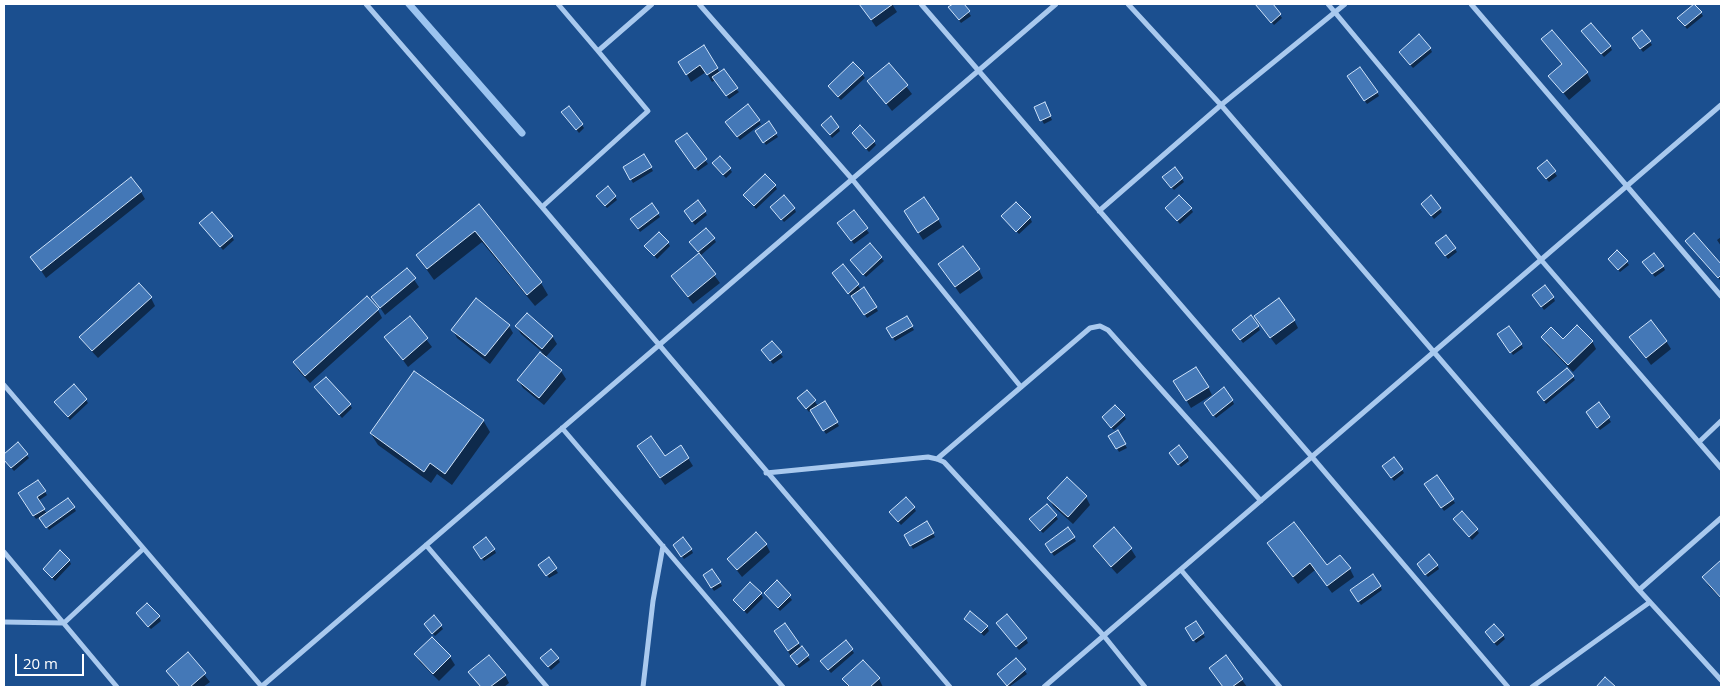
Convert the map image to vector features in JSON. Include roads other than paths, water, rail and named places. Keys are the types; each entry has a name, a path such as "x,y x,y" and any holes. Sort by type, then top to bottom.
{"street":[{"path":"366,4 542,207 766,473 950,687"},
{"path":"542,207 648,111 558,4"},
{"path":"598,51 652,4"},
{"path":"699,4 852,179 1021,387"},
{"path":"921,4 1508,687"},
{"path":"4,385 261,687 1056,4"},
{"path":"1128,4 1221,105 1639,590 1721,680"},
{"path":"1328,4 1542,261 1721,468"},
{"path":"1099,211 1221,105 1345,4"},
{"path":"1471,4 1721,296"},
{"path":"1044,687 1542,261 1721,105"},
{"path":"937,458 1090,328 1100,326 1108,330 1261,501"},
{"path":"1699,442 1721,421"},
{"path":"562,428 782,687"},
{"path":"766,473 928,457 937,458 944,462 1104,636 1145,687"},
{"path":"1639,590 1721,518"},
{"path":"426,545 547,687"},
{"path":"643,687 653,601 663,546"},
{"path":"4,622 64,623 143,548"},
{"path":"4,552 117,687"},
{"path":"1181,570 1280,687"},
{"path":"1532,687 1650,602"}],"waterway":[{"path":"409,4 522,133"}]}
